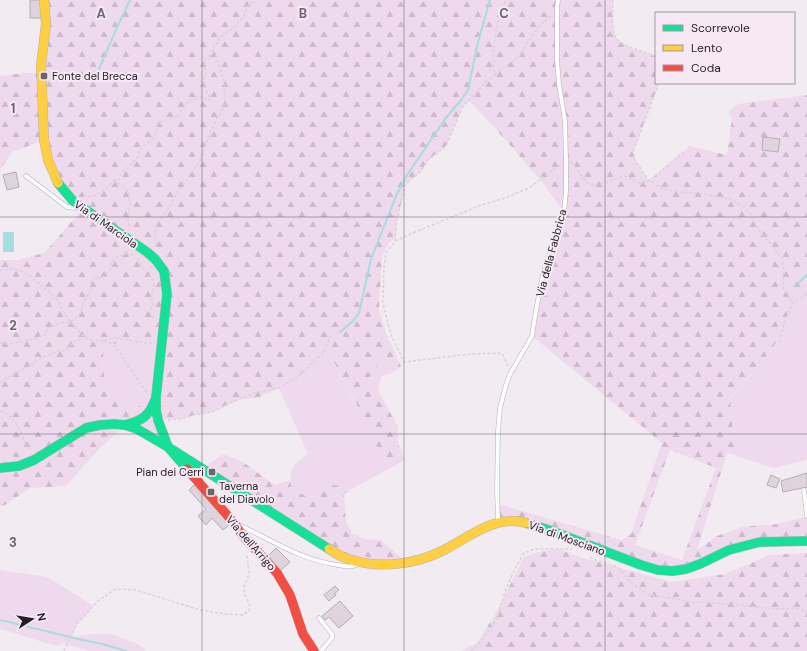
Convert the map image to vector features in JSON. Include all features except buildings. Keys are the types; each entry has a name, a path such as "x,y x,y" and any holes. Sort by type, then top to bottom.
{"main road":[{"name":"Via di Marciola","path":"44,0 46,24 41,65 44,140 48,160 57,182 73,201 147,252 155,259 164,271 167,294 156,397 156,410 168,447"},
{"name":"Via di Marciola","path":"125,426 140,421 148,414 156,397"},
{"path":"0,468 19,466 34,460 86,428 114,424 125,426"},
{"name":"Via di Mosciano","path":"125,426 137,429 168,447 334,552 347,559 360,562 372,564 397,564 424,558 442,551 498,522 514,521 523,522 549,530 658,570 673,571 686,569 729,550 760,542 807,541"},
{"name":"Via dell'Arrigo","path":"168,447 234,523 244,537 277,573 290,595 303,634 314,651"}],"lane":[{"name":"Via della Fabbrica","path":"498,522 498,431 500,408 510,374 532,336 543,274 564,212 566,191 565,121 557,60 558,0"},
{"path":"26,176 66,207 83,209"},
{"path":"804,490 807,516"},
{"path":"234,523 261,535 289,551 310,559 348,567 354,566 360,562"},
{"path":"319,618 332,634 332,638 321,651"}],"path":[{"path":"73,201 82,196 90,197 102,192 114,180 118,180 122,171 126,170 138,157 139,150 157,132 157,125 178,117 188,101 202,97 210,101 202,82 206,73 205,60 213,47 218,44 218,41 222,35 232,29 244,16 247,7 254,0"},
{"path":"495,75 493,63 494,44 499,15 506,0"},
{"path":"613,0 613,30 617,40 626,46 655,56"},
{"path":"395,241 396,226 405,185 421,171 428,160 446,146 463,106 500,69 521,55 539,26 554,13 557,8"},
{"path":"155,259 156,251 154,233 156,227 169,208 176,194 200,161 208,138 225,103 224,81 213,47"},
{"path":"649,182 635,160 633,152 659,84"},
{"path":"649,182 683,152"},
{"path":"510,374 508,364 503,355 498,353 471,354 404,362 392,337 383,303 384,266 386,253 395,241 479,206 505,198 529,188 566,160 573,164 587,183 594,185 624,176 637,182 654,183 662,189 731,198 744,207 759,230 782,260 784,270 783,290 793,303"},
{"path":"114,180 128,191 130,202 128,220 129,240"},
{"path":"0,343 10,344 38,338 47,333 46,329 60,323 72,322 81,311 84,300 89,295 92,286 91,282 95,277 102,278 107,274 110,270 111,263 118,257 125,254 137,256 143,269 151,277 154,285 151,298 153,304 150,312 151,316 158,320 164,321"},
{"path":"0,270 13,269 26,274 35,280 55,297 66,316 72,322 73,326 90,340 98,342 116,338 146,344 162,342"},
{"path":"779,342 785,320 793,303 807,294"},
{"path":"0,382 41,358 57,351 65,350 83,335"},
{"path":"158,420 180,419 212,412 258,392 279,388 300,375 324,352 331,335"},
{"path":"104,341 112,344 122,355 127,366 146,392 156,397"},
{"path":"0,411 12,417 21,432 25,443 33,453 34,460"},
{"path":"471,651 491,628 498,616 501,602 510,580 524,553 536,549 575,549"},
{"path":"64,651 77,624 98,600 116,589 136,590 200,610 242,615 249,611 250,606 245,595 244,588 249,574 246,551"},
{"path":"588,555 593,559 617,567 631,582 650,595 689,602 706,602 776,609 794,608 807,612"}],"green space":[{"path":"44,0 613,0 614,34 618,41 655,56 655,84 659,84 633,152 635,160 649,181 690,146 727,155 732,118 728,112 738,104 807,95 807,294 793,303 772,350 730,398 734,455 727,453 697,550 717,536 742,527 771,525 807,517 807,541 760,542 673,571 568,538 498,522 498,504 621,540 631,534 662,443 532,336 543,274 564,212 542,182 469,101 463,106 446,146 428,160 421,171 405,185 396,226 396,237 389,243 382,256 379,310 386,333 401,366 392,373 374,351 378,374 363,379 378,390 398,427 398,444 405,459 396,465 386,457 375,444 356,403 344,384 327,345 324,352 300,375 279,388 257,398 237,400 212,412 180,419 158,420 152,408 125,426 98,450 66,486 30,488 5,505 0,506 0,260 17,260 44,253 83,209 57,182 44,140 12,152 0,170 0,76 41,73","holes":["135,342 146,344 162,342 156,397 143,403 132,411 131,407 122,403 104,380 103,347 112,344","670,450 716,468 682,560 635,545"]},
{"path":"807,294 807,460 773,468 734,455 730,399 772,350 793,303"},
{"path":"135,342 146,344 162,342 156,397 168,447 137,429 143,403 131,411 131,407 122,403 104,380 103,346"},
{"path":"328,344 344,384 386,457 396,465 350,490 334,485 328,487 314,498 292,490 292,469 298,461 308,454 279,388 300,375 313,364"},
{"path":"374,350 392,373 381,377 378,390 363,379 377,374"},
{"path":"223,454 243,462 275,485 290,480 292,490 314,498 328,487 334,485 350,490 344,494 346,522 353,534 365,539 381,540 406,562 347,559 202,469"},
{"path":"558,549 580,557 671,582 725,574 770,555 807,553 807,651 461,651 477,643 496,613 524,557 538,552"},
{"path":"0,570 48,577 93,606 77,624 71,637 94,634 112,634 138,644 146,651 89,651 63,643 57,646 0,629"}],"water":[{"path":"3,232 14,232 14,252 3,252"}],"waterway":[{"path":"96,76 130,0"},
{"path":"340,332 353,321 359,313 371,259 396,196 407,175 445,119 468,90 478,42 490,0"},
{"path":"795,286 807,275"},
{"path":"0,620 126,651"}],"traffic: fast":[{"path":"58,183 73,201 147,252 155,259 164,271 167,294 156,397 156,410 168,447 187,469"},
{"path":"125,425 136,422 144,417 150,410 155,400"},
{"path":"0,468 19,466 34,460 86,428 100,425 125,425 137,429 168,447 329,549"},
{"path":"526,523 549,530 641,565 658,570 673,571 686,569 729,550 760,542 807,541"}],"traffic: slow":[{"path":"44,0 46,24 41,65 44,140 48,160 58,183"},
{"path":"329,549 343,557 360,562 384,565 397,564 433,555 493,524 515,521 526,523"}],"traffic: jam":[{"path":"187,469 234,523 244,537 277,573 290,595 303,634 314,651"}],"place":[{"name":"Fonte del Brecca","path":"44,76"},
{"name":"Pian dei Cerri","path":"212,472"},
{"name":"Taverna del Diavolo","path":"211,492"}]}
